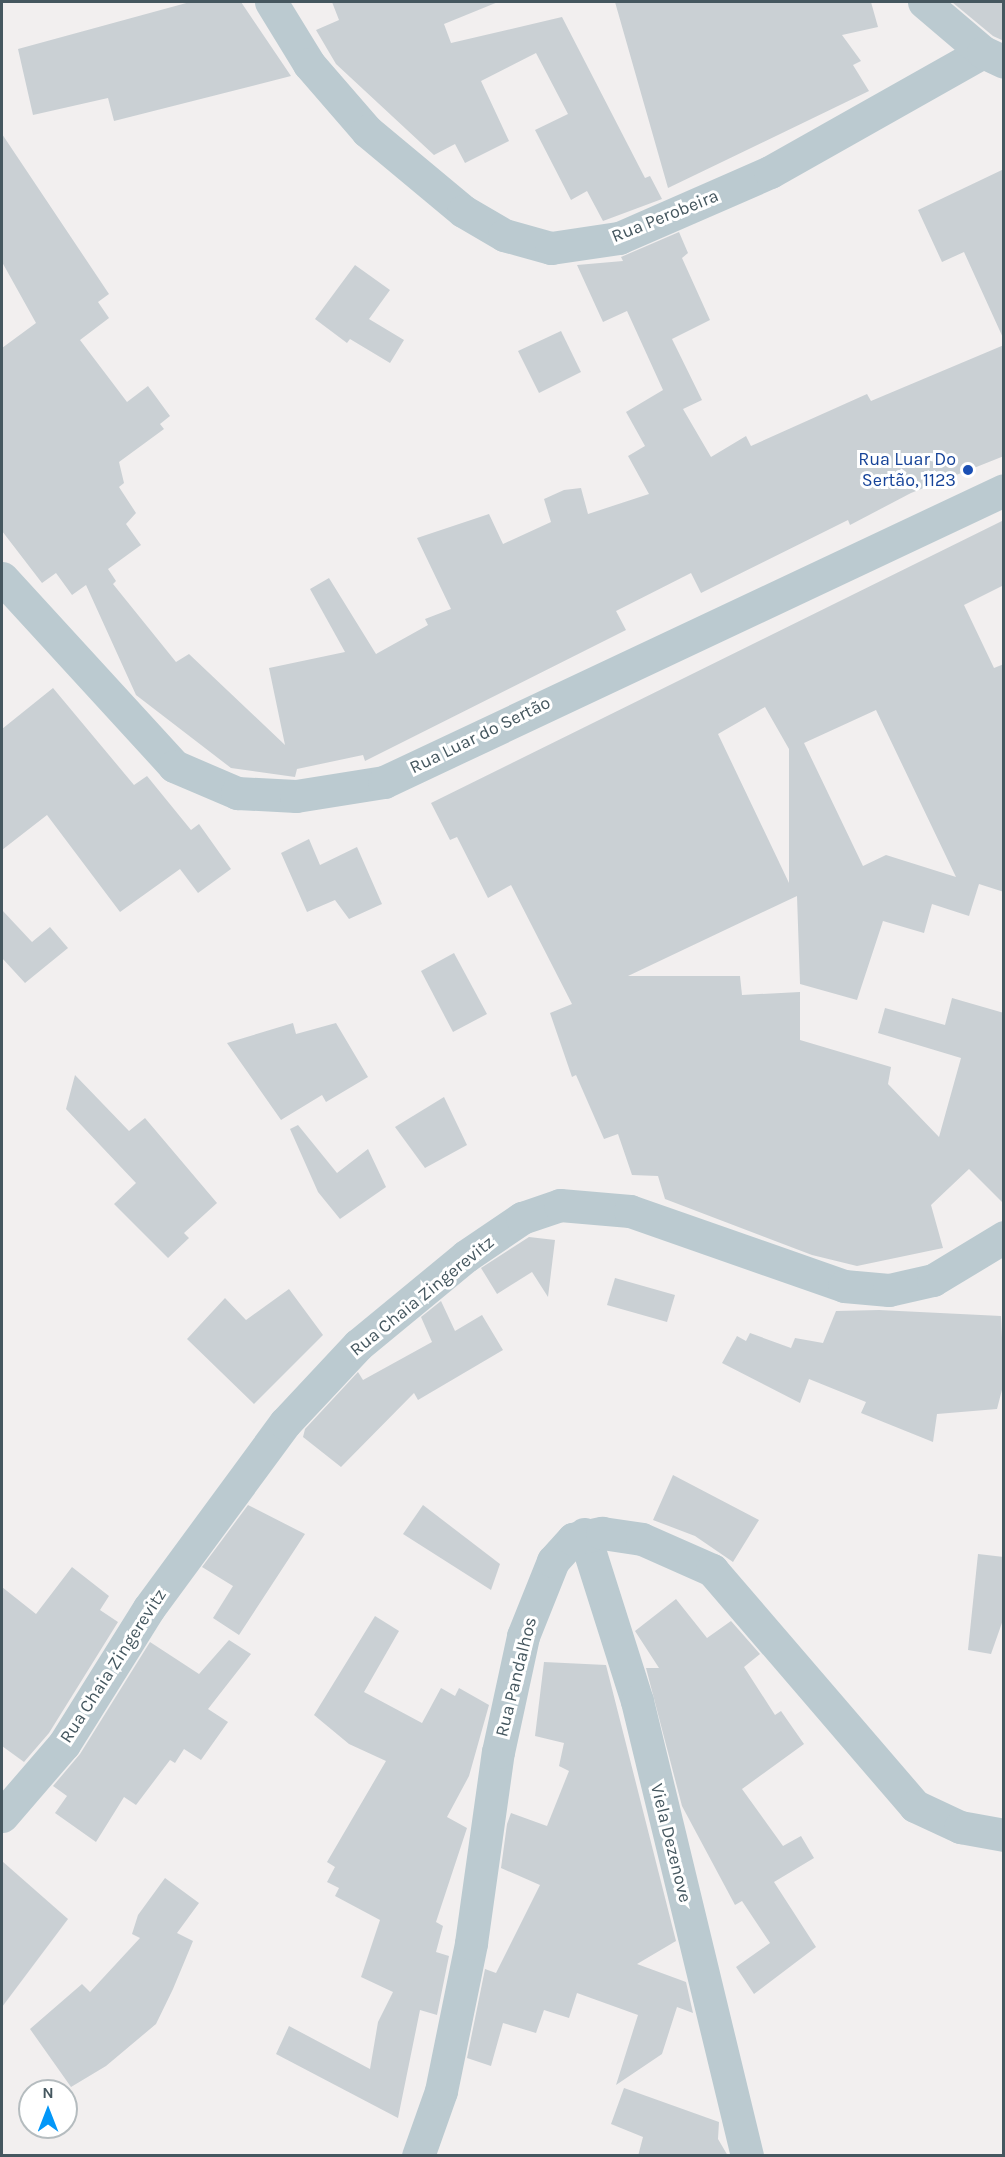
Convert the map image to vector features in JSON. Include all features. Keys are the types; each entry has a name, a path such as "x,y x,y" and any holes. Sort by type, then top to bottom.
{"street":[{"name":"Rua Perobeira","path":"271,2 328,87 412,171 504,235 551,248 619,238 770,172 993,57"},
{"path":"924,2 993,57"},
{"name":"Rua Luar do Sertão","path":"2,578 174,766 237,793 296,796 384,782 1004,490"},
{"name":"Rua Chaia Zingerevitz","path":"2,1816 64,1744 149,1608 285,1423 358,1345 466,1256 522,1218 560,1205 630,1211 844,1286 889,1290 933,1280 1004,1238"},
{"path":"584,1534 642,1539 712,1570 915,1806 960,1827 1004,1835"},
{"name":"Rua Pandalhos","path":"418,2156 441,2091 471,1943 498,1752 523,1636 553,1561 584,1534"},
{"name":"Viela Dezenove","path":"584,1534 637,1701 747,2156"}],"building":[{"path":"190,2 241,2 291,76 114,121 108,98 33,115 18,49"},
{"path":"332,2 498,2 444,24 451,43 562,17 645,178 650,176 662,199 603,221 587,191 571,200 535,130 568,114 536,53 481,81 509,141 465,163 455,144 434,155 336,64 316,30 339,20"},
{"path":"615,2 871,2 878,27 842,35 861,61 853,65 869,91 668,188"},
{"path":"952,2 1004,2 1004,41 993,36"},
{"path":"2,134 109,294 98,302 109,318 80,340 127,402 148,386 170,416 160,424 164,429 119,462 124,483 119,487 136,513 126,524 141,545 108,569 116,581 113,584 176,662 189,654 285,745 269,668 345,652 310,589 329,578 376,654 428,625 425,619 451,609 417,538 489,514 503,544 551,522 544,499 564,490 581,488 588,514 649,494 628,456 645,446 626,412 663,390 627,311 603,322 577,265 623,261 621,257 679,232 688,253 682,258 710,320 672,339 702,400 683,409 711,457 746,436 751,446 867,394 871,401 1004,345 1004,456 911,493 850,525 848,520 701,593 691,573 616,611 626,630 365,761 363,755 297,769 295,777 231,768 136,695 86,585 72,595 56,573 42,583 2,531 2,348 36,323 2,262"},
{"path":"1004,169 1004,340 964,252 942,262 918,210"},
{"path":"355,265 390,290 369,319 404,340 390,363 350,339 347,343 315,319"},
{"path":"561,331 581,372 539,393 518,351"},
{"path":"1004,520 1004,585 964,605 994,668 1004,664 1004,892 979,884 969,916 932,904 924,933 883,921 857,1000 800,984 797,896 628,976 740,976 742,995 800,992 800,1040 891,1067 888,1084 939,1137 961,1058 878,1033 885,1008 945,1025 952,998 1004,1013 1004,1204 969,1169 931,1205 943,1248 857,1266 812,1255 665,1199 658,1176 632,1175 618,1134 604,1139 576,1075 572,1077 550,1013 572,1004 511,885 488,898 457,837 450,840 431,803","holes":["765,707 789,749 789,883 718,734","876,710 956,877 886,855 863,866 804,743"]},
{"path":"53,688 134,785 147,776 191,830 199,824 231,869 198,893 180,869 120,912 47,815 2,850 2,729"},
{"path":"309,839 320,865 357,847 382,904 349,919 335,900 307,912 281,853"},
{"path":"2,910 32,942 50,927 68,948 25,983 2,958"},
{"path":"454,953 487,1014 453,1032 421,971"},
{"path":"293,1023 296,1034 336,1023 368,1077 326,1102 322,1095 281,1120 227,1043"},
{"path":"75,1075 129,1131 145,1118 217,1203 184,1233 189,1238 168,1258 114,1204 136,1183 66,1109"},
{"path":"444,1097 467,1145 425,1168 395,1127"},
{"path":"298,1125 337,1173 368,1149 386,1187 340,1219 318,1192 290,1129"},
{"path":"529,1237 555,1240 548,1297 532,1272 497,1294 481,1268"},
{"path":"615,1278 675,1295 667,1322 607,1305"},
{"path":"289,1289 323,1335 254,1404 187,1339 225,1298 246,1320"},
{"path":"441,1301 455,1331 482,1315 503,1350 418,1400 414,1393 341,1467 303,1437 305,1429 358,1372 363,1380 432,1342 421,1317"},
{"path":"879,1310 1001,1316 1004,1382 997,1409 937,1414 933,1442 861,1413 866,1402 809,1379 800,1403 722,1363 737,1336 746,1341 750,1333 791,1348 795,1338 823,1343 836,1311"},
{"path":"673,1475 759,1520 733,1562 695,1536 653,1520"},
{"path":"248,1505 305,1534 239,1635 213,1618 233,1586 202,1567"},
{"path":"423,1505 500,1564 491,1590 403,1534"},
{"path":"978,1554 1004,1557 1004,1617 991,1654 968,1650"},
{"path":"72,1567 109,1596 100,1610 118,1622 49,1733 24,1762 2,1746 2,1587 36,1614"},
{"path":"676,1599 707,1638 731,1621 760,1654 744,1667 775,1715 781,1711 804,1744 742,1789 783,1846 801,1836 814,1858 774,1882 816,1947 754,1994 736,1967 770,1943 742,1901 735,1905 682,1806 646,1668 659,1668 635,1631"},
{"path":"375,1616 399,1631 364,1692 422,1723 441,1688 455,1696 459,1688 489,1705 469,1776 447,1817 467,1828 436,1922 443,1926 436,1952 449,1956 437,2015 420,2010 398,2118 276,2054 289,2026 370,2069 378,2022 393,1992 361,1977 380,1920 335,1896 339,1888 327,1882 335,1867 327,1862 386,1761 349,1744 314,1715"},
{"path":"229,1640 251,1654 208,1709 228,1722 201,1760 184,1749 175,1763 170,1760 136,1805 124,1797 96,1842 55,1813 67,1796 53,1786 80,1754 150,1642 199,1674"},
{"path":"544,1662 606,1665 676,1941 637,1964 686,1982 693,2013 677,2007 662,2054 616,2085 638,2015 577,1993 569,2018 544,2010 536,2033 503,2023 491,2066 467,2058 485,1969 496,1973 540,1885 501,1868 507,1824 511,1813 547,1826 569,1771 559,1766 564,1743 535,1736"},
{"path":"2,1861 68,1919 2,2007"},
{"path":"165,1878 199,1903 177,1933 193,1941 156,2024 106,2066 78,2083 78,2079 65,2079 30,2029 82,1984 90,1992 140,1938 132,1934 138,1915"},
{"path":"624,2088 719,2122 718,2139 728,2156 638,2156 643,2137 611,2124"}],"place":[{"name":"Rua Luar Do Sertão, 1123","path":"968,470"}]}
